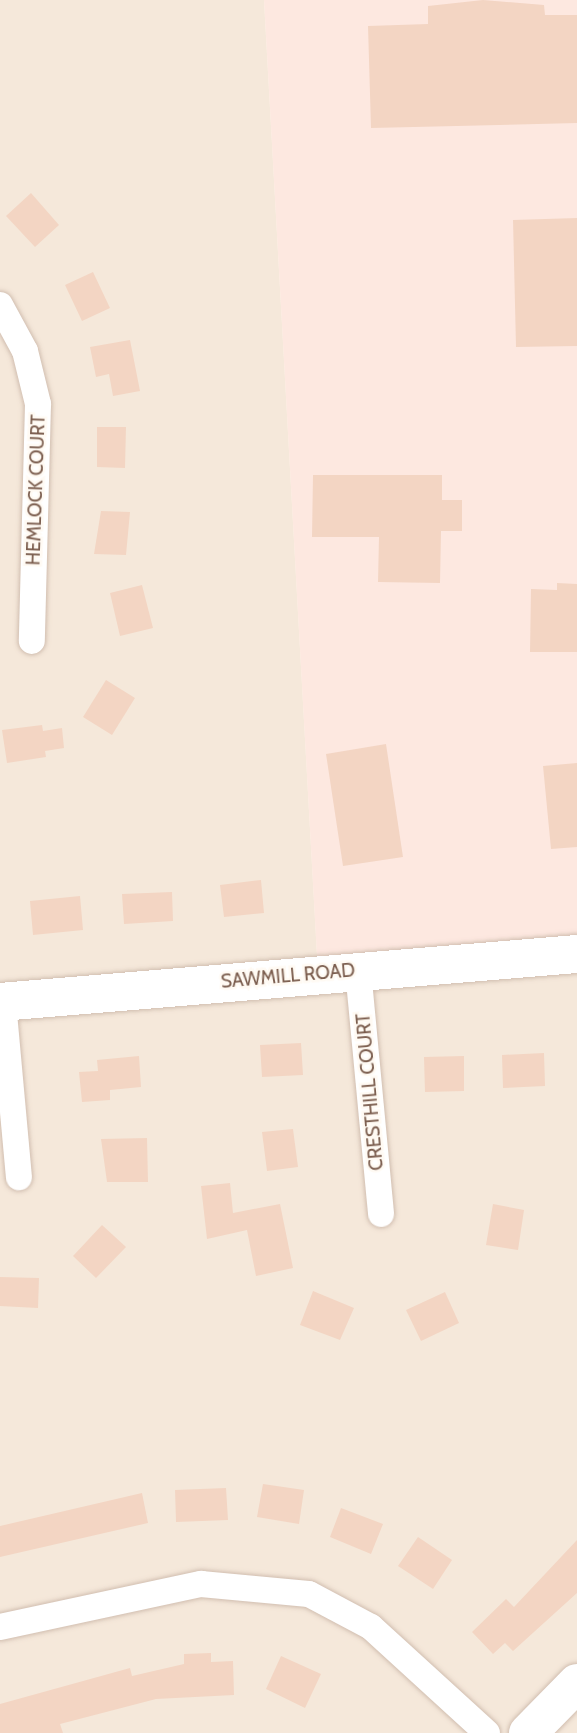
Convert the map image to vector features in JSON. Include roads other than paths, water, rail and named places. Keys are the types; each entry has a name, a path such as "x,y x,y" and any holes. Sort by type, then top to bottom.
{"street":[{"name":"HEMLOCK COURT","path":"0,305 25,351 38,404 32,641"},
{"name":"SAWMILL ROAD","path":"2,1002 358,970 577,954"},
{"name":"CRESTHILL COURT","path":"358,970 381,1214"},
{"path":"2,1002 19,1177"},
{"path":"0,1627 201,1584 309,1594 371,1627 486,1733"},
{"path":"528,1733 577,1683"}]}
